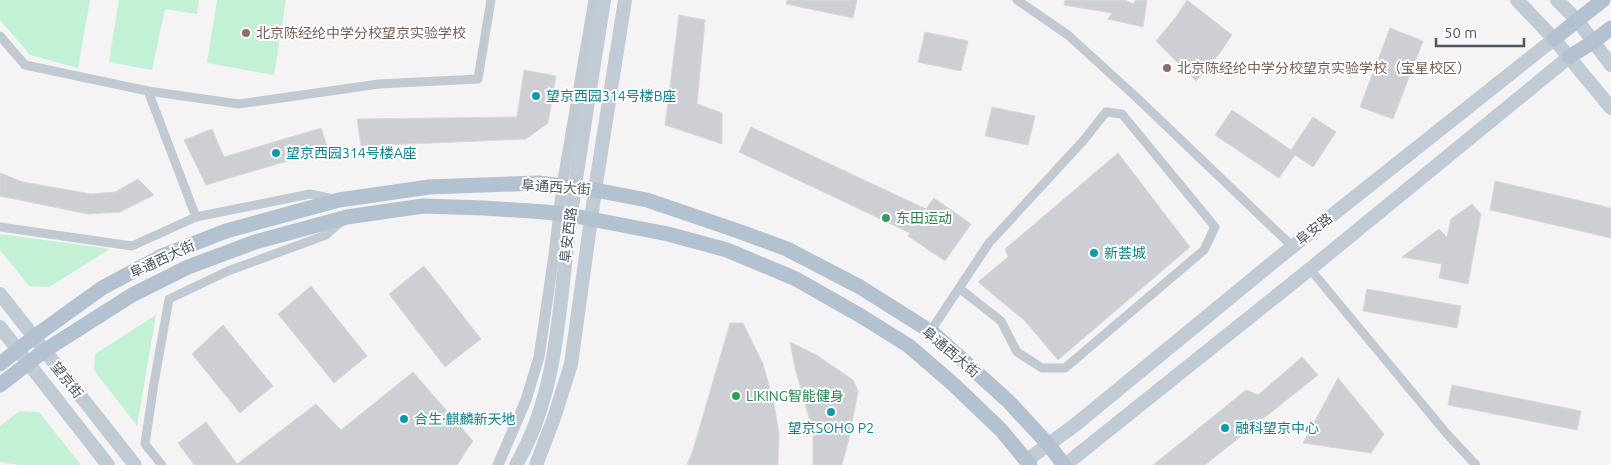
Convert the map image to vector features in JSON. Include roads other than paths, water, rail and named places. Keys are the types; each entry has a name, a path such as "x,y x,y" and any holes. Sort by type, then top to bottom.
{"main road":[{"name":"阜安西路","path":"516,465 522,456 540,411 553,358 565,214 604,0"},
{"name":"阜安西路","path":"536,465 554,418 571,364 595,190 625,0"},
{"path":"1516,0 1554,39 1611,108"},
{"path":"1557,0 1577,20 1611,65"},
{"name":"阜安路","path":"1029,463 1048,444 1094,410 1293,246 1603,0"},
{"name":"阜安路","path":"1064,465 1310,269 1569,57 1611,28"},
{"name":"阜通西大街","path":"0,364 102,288 162,256 226,231 339,200 429,187 540,183 595,190 647,200 738,230 787,249 860,287 930,332 1008,401 1048,444 1064,465"},
{"name":"阜通西大街","path":"0,385 44,351 132,295 188,267 255,242 347,217 423,206 565,214 668,234 727,250 796,279 862,316 909,346 953,384 1001,430 1029,463"},
{"name":"望京街","path":"0,294 135,465"},
{"name":"望京街","path":"0,327 108,465"},
{"path":"1094,410 1093,424 1098,429 1106,432"}],"street":[{"path":"0,36 25,65 148,91 239,104 379,84 478,79 491,0"},
{"path":"569,187 594,0"},
{"path":"1017,0 1074,41 1136,96 1293,246"},
{"path":"148,91 196,217"},
{"path":"930,332 959,288 989,244 1084,141 1106,112 1122,114 1216,227 1204,250 1065,368 1042,368 1017,352 1001,321 959,288"},
{"path":"0,227 132,246 196,217 310,194 339,200"},
{"path":"498,465 526,400 538,357 565,214"},
{"path":"162,465 146,444 154,383 169,299 228,271 326,235 347,217"},
{"path":"1310,269 1447,434 1476,465"}],"place":[{"name":"北京陈经纶中学分校望京实验学校","path":"246,33"},
{"name":"北京陈经纶中学分校望京实验学校（宝星校区）","path":"1167,68"},
{"name":"望京西园314号楼B座","path":"536,96"},
{"name":"望京西园314号楼A座","path":"276,153"},
{"name":"东田运动","path":"886,218"},
{"name":"新荟城","path":"1094,253"},
{"name":"LIKING智能健身","path":"736,396"},
{"name":"望京SOHO P2","path":"831,412"},
{"name":"合生·麒麟新天地","path":"404,419"},
{"name":"融科望京中心","path":"1225,428"}]}
